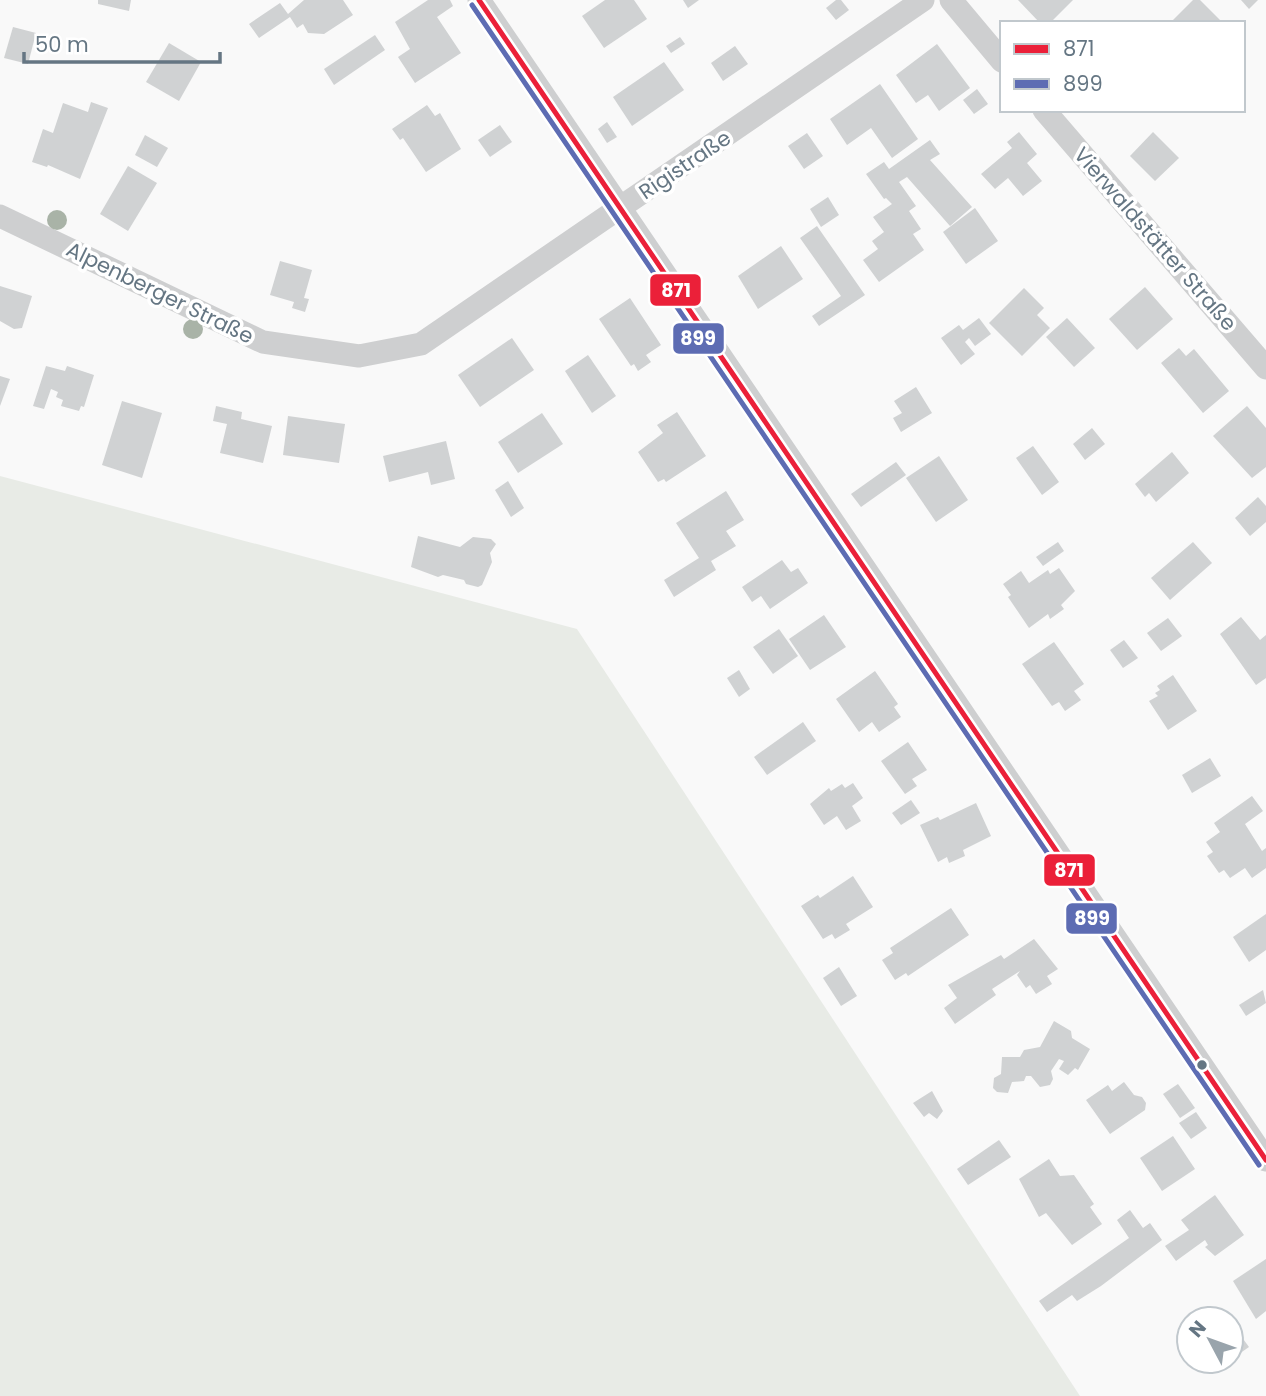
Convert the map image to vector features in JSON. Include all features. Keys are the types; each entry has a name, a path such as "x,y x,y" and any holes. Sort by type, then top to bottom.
{"street":[{"path":"479,0 1266,1160"},
{"name":"Rigistraße","path":"410,349 621,209 923,0"},
{"path":"951,0 1000,59"},
{"name":"Vierwaldstätter Straße","path":"1046,112 1266,368"},
{"name":"Alpenberger Straße","path":"0,216 263,342 359,356 410,349"}],"shaded area":[{"path":"0,476 577,629 1080,1396 0,1396"}],"building":[{"path":"98,0 131,0 129,11 98,4"},
{"path":"304,0 343,0 353,15 324,34 308,33 303,24 297,28 290,17 259,38 249,24 280,3 288,14"},
{"path":"428,0 450,0 453,6 437,17 461,53 415,83 398,57 410,49 395,22"},
{"path":"605,0 634,0 647,19 604,48 582,16"},
{"path":"683,0 699,0 688,8"},
{"path":"836,0 841,0 849,10 836,20 826,8"},
{"path":"1018,0 1073,0 1052,21 1038,21"},
{"path":"1193,0 1200,0 1221,21 1172,21"},
{"path":"1241,0 1258,0 1249,9"},
{"path":"13,27 36,33 28,64 4,58"},
{"path":"375,35 385,50 334,85 324,69"},
{"path":"680,37 685,44 671,53 666,46"},
{"path":"169,43 201,62 179,101 146,82"},
{"path":"937,44 970,88 939,111 928,95 916,103 896,75"},
{"path":"735,46 748,64 723,81 711,63"},
{"path":"664,62 684,90 632,126 613,97"},
{"path":"880,84 918,139 892,158 871,128 847,145 830,119"},
{"path":"977,89 988,104 974,114 963,100"},
{"path":"91,102 108,108 80,179 48,165 47,167 32,162 43,129 53,133 63,103 88,112"},
{"path":"427,105 435,116 440,113 461,149 426,172 403,138 400,140 392,129"},
{"path":"607,122 617,137 607,143 598,129"},
{"path":"500,125 512,142 490,157 478,140"},
{"path":"1019,132 1037,154 1027,163 1042,181 1023,196 1008,178 995,189 981,174 1012,148 1007,142"},
{"path":"1153,132 1179,158 1155,181 1130,156"},
{"path":"807,133 823,156 804,169 788,146"},
{"path":"145,135 168,148 157,167 135,155"},
{"path":"930,140 940,154 930,160 972,207 950,226 907,177 899,182 916,206 909,211 921,229 913,234 924,250 879,282 863,260 878,249 872,241 884,232 873,217 892,204 884,199 866,174 884,162 889,169"},
{"path":"128,166 157,183 128,231 100,214"},
{"path":"828,197 839,215 821,227 810,209"},
{"path":"975,208 998,241 966,264 943,232"},
{"path":"817,226 865,295 819,326 812,316 841,296 800,238"},
{"path":"781,246 803,279 758,309 738,276"},
{"path":"280,261 312,270 304,298 309,299 305,312 292,308 294,302 270,295"},
{"path":"0,286 32,296 22,328 14,329 0,321"},
{"path":"1145,287 1173,319 1137,350 1109,319"},
{"path":"1024,288 1044,308 1037,315 1050,328 1022,356 989,323"},
{"path":"630,298 661,345 646,355 651,362 638,371 634,364 631,366 599,319"},
{"path":"979,318 991,334 975,346 969,338 965,342 975,354 961,365 941,338 959,325 963,330"},
{"path":"1067,318 1095,348 1074,367 1046,337"},
{"path":"512,338 534,370 480,407 458,375"},
{"path":"1179,348 1186,356 1194,349 1229,391 1203,413 1161,363"},
{"path":"588,355 616,396 592,413 565,371"},
{"path":"46,366 65,371 67,366 94,375 84,407 81,406 79,411 61,406 63,400 56,397 58,392 51,389 44,409 33,406"},
{"path":"0,376 10,379 0,406"},
{"path":"916,387 932,413 901,432 893,418 902,413 894,401"},
{"path":"122,401 162,413 142,478 102,465"},
{"path":"216,406 242,412 241,419 272,426 263,463 220,453 227,424 213,421"},
{"path":"1247,406 1266,428 1266,467 1252,478 1213,436"},
{"path":"677,412 706,456 666,482 664,479 658,482 638,452 663,433 657,425"},
{"path":"542,413 563,444 518,473 498,442"},
{"path":"288,416 345,424 339,463 283,455"},
{"path":"1092,428 1105,444 1085,460 1073,444"},
{"path":"446,441 455,479 431,485 428,472 389,482 383,456"},
{"path":"1033,446 1059,482 1042,495 1016,458"},
{"path":"1172,452 1189,473 1156,502 1149,493 1145,497 1135,484"},
{"path":"939,456 968,500 936,522 906,478"},
{"path":"896,462 906,475 861,507 851,494"},
{"path":"508,481 524,508 511,517 495,490"},
{"path":"726,491 744,520 726,531 736,546 711,561 716,570 674,597 664,580 699,558 676,523"},
{"path":"1258,497 1266,506 1266,522 1250,536 1235,518"},
{"path":"418,536 460,547 473,537 491,539 496,544 490,553 492,562 482,585 478,587 466,584 464,580 443,575 438,577 411,567"},
{"path":"1058,542 1064,551 1043,566 1036,557"},
{"path":"1193,542 1212,563 1170,600 1151,578"},
{"path":"782,560 791,572 798,568 808,583 770,609 761,596 752,602 742,587"},
{"path":"1059,568 1075,591 1061,605 1064,609 1050,619 1048,614 1029,628 1008,597 1011,595 1003,584 1021,571 1029,583 1048,570 1050,574"},
{"path":"824,615 846,647 810,670 789,639"},
{"path":"1241,617 1260,640 1266,635 1266,678 1256,685 1220,634"},
{"path":"1168,618 1182,636 1161,651 1147,633"},
{"path":"779,629 798,656 773,674 753,647"},
{"path":"1124,640 1138,658 1123,668 1110,650"},
{"path":"1054,642 1084,684 1074,691 1081,700 1065,711 1059,702 1052,706 1022,664"},
{"path":"739,670 750,689 739,697 727,678"},
{"path":"875,671 898,704 894,707 901,717 879,732 872,722 859,732 836,699"},
{"path":"1173,675 1197,711 1168,730 1149,701 1158,696 1155,693 1160,690 1157,686"},
{"path":"803,722 816,741 767,775 754,757"},
{"path":"908,742 927,770 912,779 917,786 905,794 881,761"},
{"path":"1210,758 1221,776 1192,793 1182,775"},
{"path":"853,783 863,798 852,806 861,821 846,830 837,816 824,825 810,804 829,788 831,791 842,784 845,788"},
{"path":"1252,796 1263,811 1245,824 1262,851 1266,848 1266,868 1252,878 1245,868 1230,878 1224,870 1219,873 1207,856 1213,852 1206,842 1220,832 1214,823"},
{"path":"911,800 920,813 901,825 892,813"},
{"path":"976,803 991,836 963,850 965,856 949,863 947,857 938,862 920,825 938,817 940,820"},
{"path":"853,876 873,907 846,924 850,930 835,939 832,934 823,939 801,906 818,895 820,898"},
{"path":"951,908 969,935 908,976 906,973 895,980 882,960 893,953 890,948"},
{"path":"1266,914 1266,950 1249,962 1233,937"},
{"path":"1034,939 1058,969 1047,976 1052,984 1036,994 1030,985 1026,988 1017,975 1020,971 992,989 996,995 955,1024 944,1008 957,998 948,985 1001,955 1004,959"},
{"path":"839,967 857,996 841,1006 823,978"},
{"path":"1263,990 1266,1003 1246,1016 1239,1005"},
{"path":"1054,1021 1071,1031 1072,1038 1090,1049 1078,1070 1075,1068 1068,1075 1059,1069 1064,1061 1059,1059 1051,1071 1053,1079 1050,1085 1040,1087 1031,1076 1026,1076 1024,1081 1012,1082 1008,1093 997,1092 993,1088 994,1078 1001,1074 1002,1057 1020,1057 1024,1050 1040,1047"},
{"path":"1124,1082 1134,1095 1142,1097 1146,1103 1145,1110 1110,1134 1086,1100 1108,1085 1112,1091"},
{"path":"1178,1084 1195,1108 1180,1118 1163,1094"},
{"path":"932,1091 943,1111 937,1119 929,1113 924,1117 913,1103"},
{"path":"1196,1112 1207,1128 1191,1139 1179,1123"},
{"path":"1173,1136 1195,1169 1162,1191 1140,1158"},
{"path":"999,1140 1011,1157 968,1185 957,1169"},
{"path":"1049,1159 1060,1176 1074,1175 1094,1204 1090,1207 1102,1224 1072,1245 1046,1213 1039,1217 1019,1179"},
{"path":"1215,1195 1244,1235 1215,1256 1205,1247 1208,1245 1205,1240 1176,1261 1165,1246 1189,1230 1181,1220"},
{"path":"1130,1210 1143,1228 1150,1223 1162,1240 1101,1286 1077,1301 1072,1295 1047,1312 1039,1301 1129,1238 1117,1220"},
{"path":"1266,1259 1266,1311 1256,1319 1233,1281"}],"transit line":[{"name":"871","path":"479,0 1266,1160"},
{"name":"899","path":"472,5 1259,1165"}]}
